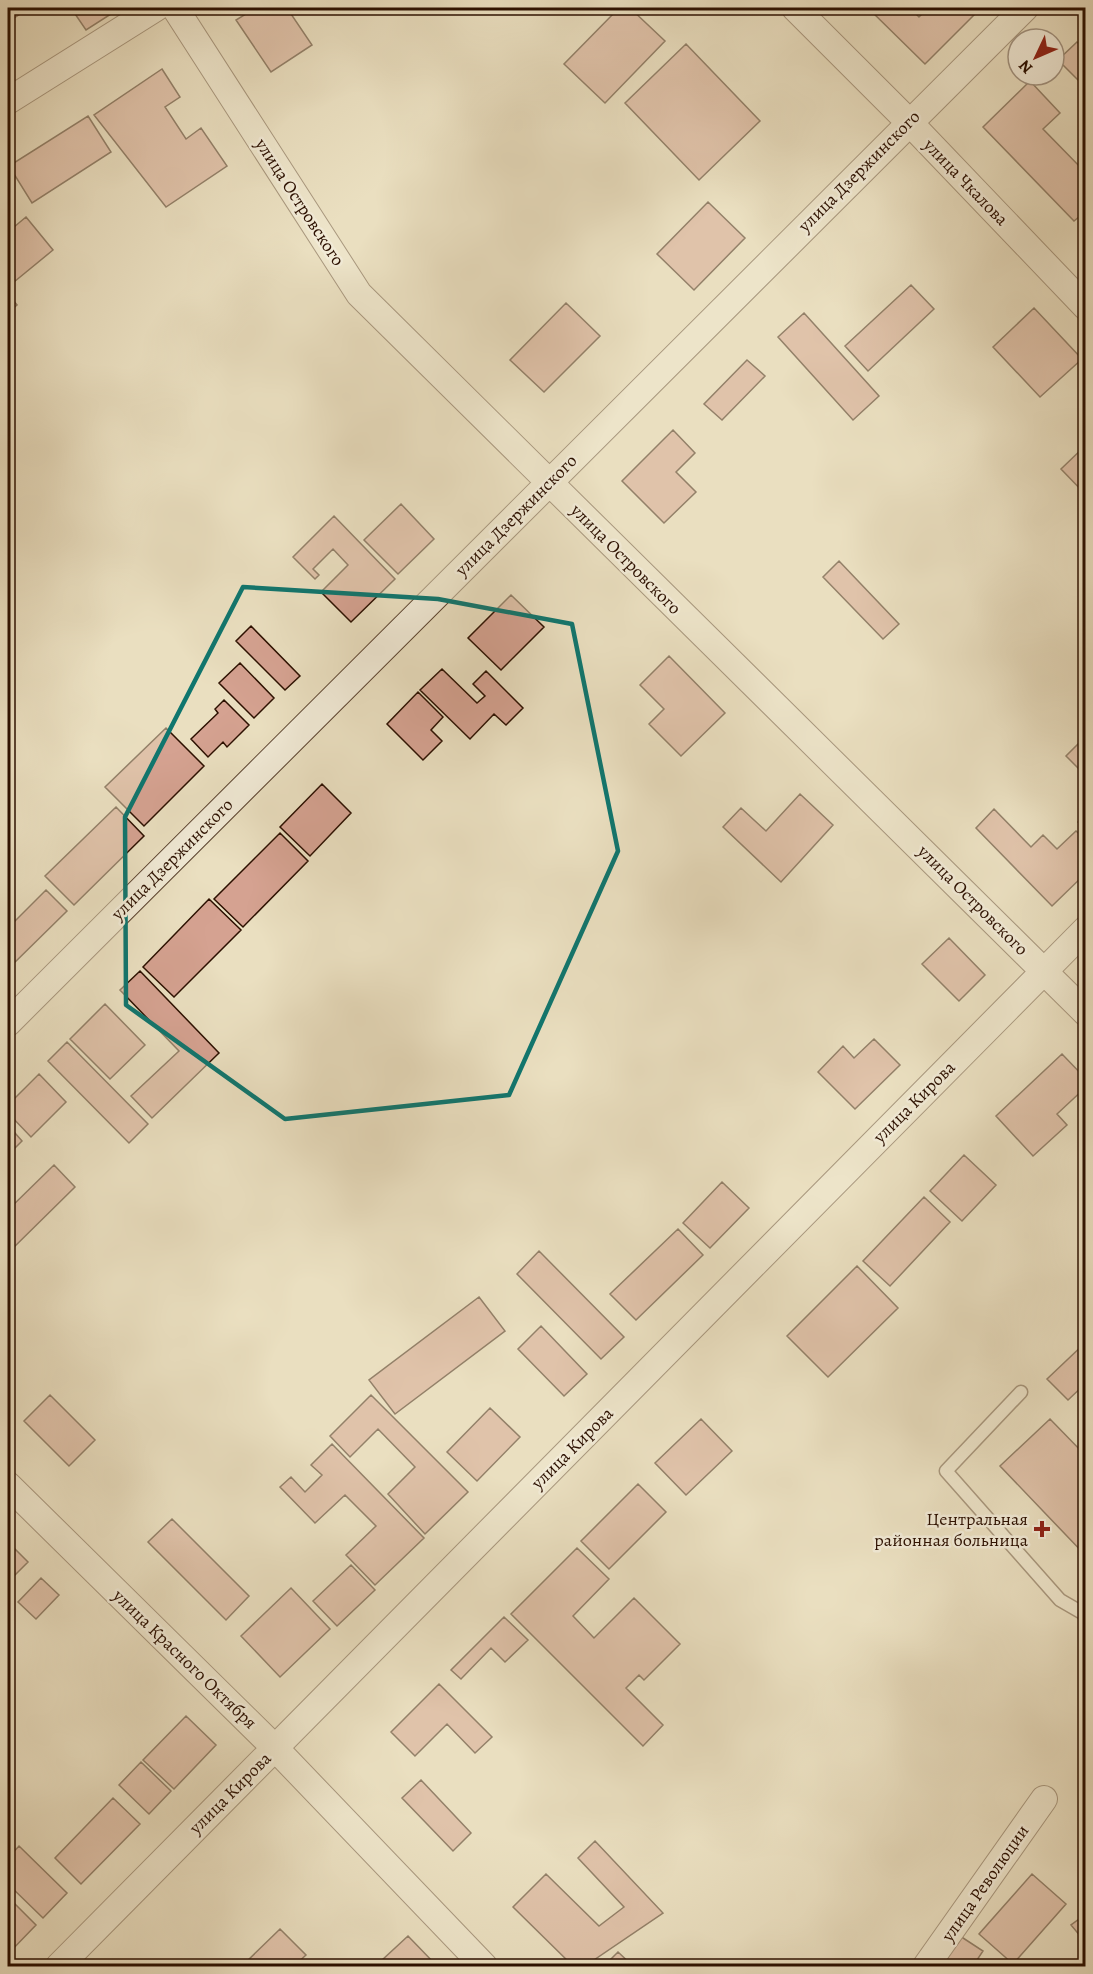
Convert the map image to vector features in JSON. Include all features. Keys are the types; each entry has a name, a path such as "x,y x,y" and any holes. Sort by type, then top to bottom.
{"street":[{"path":"8,100 156,8"},
{"name":"улица Островского","path":"175,8 359,294 1086,1013"},
{"name":"улица Чкалова","path":"795,8 909,122 1086,307"},
{"name":"улица Дзержинского","path":"8,1023 1025,8"},
{"name":"улица Кирова","path":"58,1966 1086,928"},
{"name":"улица Красного Октября","path":"8,1485 275,1748 484,1966"},
{"name":"улица Революции","path":"926,1966 1044,1799"}],"lane":[{"path":"1021,1392 946,1471 1060,1600 1086,1615"}],"highlighted area":[{"path":"243,587 438,599 572,624 618,851 509,1095 285,1119 126,1005 125,817"}],"building":[{"path":"8,8 29,8 8,22"},
{"path":"71,8 107,8 111,14 86,30"},
{"path":"256,8 287,8 312,45 271,72 236,20"},
{"path":"619,8 630,8 665,41 605,103 564,64"},
{"path":"868,8 910,8 919,17 928,8 981,8 925,64"},
{"path":"1077,42 1086,50 1086,88 1066,68 1066,52"},
{"path":"686,44 760,121 699,180 625,103"},
{"path":"162,69 180,97 165,107 186,139 201,128 227,166 166,207 94,115"},
{"path":"1024,87 1036,87 1060,113 1043,129 1086,173 1086,211 1074,221 983,127"},
{"path":"88,116 111,152 32,203 9,166"},
{"path":"708,202 745,238 694,290 657,254"},
{"path":"26,217 53,250 14,282 8,273 8,232"},
{"path":"911,285 934,309 868,371 845,346"},
{"path":"8,294 17,305 8,313"},
{"path":"566,303 600,336 544,392 510,360"},
{"path":"1034,308 1082,359 1040,397 993,347"},
{"path":"804,313 879,396 853,420 778,337"},
{"path":"747,360 765,376 722,420 704,404"},
{"path":"673,430 695,453 676,472 696,492 664,523 622,481"},
{"path":"1086,445 1086,495 1061,469"},
{"path":"401,504 434,539 398,574 364,540"},
{"path":"334,516 395,579 351,622 321,592 348,565 333,549 313,569 319,575 315,579 293,557"},
{"path":"839,561 899,624 883,639 823,577"},
{"path":"511,595 544,627 501,670 468,638"},
{"path":"251,626 300,676 285,690 236,641"},
{"path":"669,656 725,713 681,756 649,724 664,709 640,685"},
{"path":"240,663 274,698 254,718 219,683"},
{"path":"442,669 477,703 485,696 473,684 486,671 523,708 506,725 494,714 470,739 420,690"},
{"path":"418,692 443,717 431,730 442,741 423,760 387,724"},
{"path":"224,700 249,725 227,747 223,742 208,757 191,739 218,713 215,709"},
{"path":"166,728 204,766 144,826 105,787"},
{"path":"1081,741 1086,745 1086,776 1066,756"},
{"path":"322,784 351,813 310,856 280,827"},
{"path":"800,794 833,825 781,882 723,827 741,808 766,831"},
{"path":"116,807 144,836 74,905 45,876"},
{"path":"994,809 1031,847 1043,835 1057,849 1076,831 1086,840 1086,873 1052,906 976,828"},
{"path":"1086,815 1086,830 1078,822"},
{"path":"280,833 308,861 243,927 214,899"},
{"path":"46,890 67,911 8,969 8,928"},
{"path":"209,899 241,930 174,997 143,967"},
{"path":"949,938 985,975 959,1001 922,964"},
{"path":"140,971 219,1053 152,1118 131,1096 179,1051 120,990"},
{"path":"105,1004 145,1045 110,1079 70,1039"},
{"path":"874,1039 900,1065 855,1109 818,1072 843,1046 854,1058"},
{"path":"67,1042 148,1124 129,1143 48,1061"},
{"path":"1062,1054 1086,1079 1086,1087 1057,1114 1067,1125 1033,1156 996,1116"},
{"path":"39,1074 66,1102 31,1137 8,1113 8,1105"},
{"path":"8,1125 22,1141 8,1155"},
{"path":"964,1155 996,1185 962,1221 930,1191"},
{"path":"54,1165 75,1187 8,1253 8,1210"},
{"path":"722,1182 749,1208 710,1248 683,1223"},
{"path":"924,1197 950,1222 890,1286 863,1261"},
{"path":"678,1229 703,1255 636,1320 610,1294"},
{"path":"539,1251 624,1337 601,1359 517,1274"},
{"path":"857,1266 898,1308 828,1377 787,1336"},
{"path":"479,1297 505,1331 395,1414 369,1380"},
{"path":"541,1326 587,1374 564,1396 518,1349"},
{"path":"1086,1342 1086,1383 1068,1400 1047,1379"},
{"path":"50,1395 95,1440 69,1466 24,1421"},
{"path":"371,1395 468,1492 425,1534 388,1494 415,1467 378,1429 350,1457 330,1436"},
{"path":"490,1408 520,1437 477,1481 447,1452"},
{"path":"701,1419 732,1451 686,1495 655,1463"},
{"path":"1050,1419 1086,1456 1086,1556 1000,1466"},
{"path":"332,1444 424,1538 375,1585 346,1555 376,1526 345,1495 315,1523 280,1487 291,1477 305,1492 322,1475 311,1465"},
{"path":"638,1484 666,1512 609,1569 581,1541"},
{"path":"172,1519 249,1596 226,1620 148,1542"},
{"path":"8,1542 28,1562 8,1582"},
{"path":"577,1548 609,1579 573,1616 594,1638 634,1598 680,1644 644,1680 639,1675 626,1688 663,1725 643,1746 511,1614"},
{"path":"351,1565 375,1590 337,1626 313,1601"},
{"path":"41,1578 59,1595 36,1619 18,1602"},
{"path":"291,1588 330,1629 280,1677 241,1636"},
{"path":"504,1617 528,1640 505,1662 491,1648 461,1679 451,1670"},
{"path":"439,1684 492,1737 475,1753 447,1724 415,1756 391,1732"},
{"path":"186,1716 216,1745 174,1789 143,1760"},
{"path":"141,1762 171,1791 149,1814 119,1785"},
{"path":"421,1780 471,1833 453,1851 402,1798"},
{"path":"113,1798 140,1824 81,1884 55,1858"},
{"path":"595,1841 663,1913 585,1966 573,1966 513,1907 546,1874 599,1926 624,1907 578,1858"},
{"path":"19,1846 67,1893 43,1918 8,1884 8,1858"},
{"path":"1032,1874 1066,1904 1013,1964 979,1934"},
{"path":"9,1898 36,1925 8,1954 8,1900"},
{"path":"1086,1914 1086,1943 1071,1925"},
{"path":"280,1929 306,1955 294,1966 242,1966"},
{"path":"408,1936 437,1966 387,1966 381,1961"},
{"path":"960,1936 983,1951 973,1966 939,1966"},
{"path":"618,1952 633,1966 604,1966"}],"place":[{"name":"Центральная районная больница","path":"1042,1529"}]}
